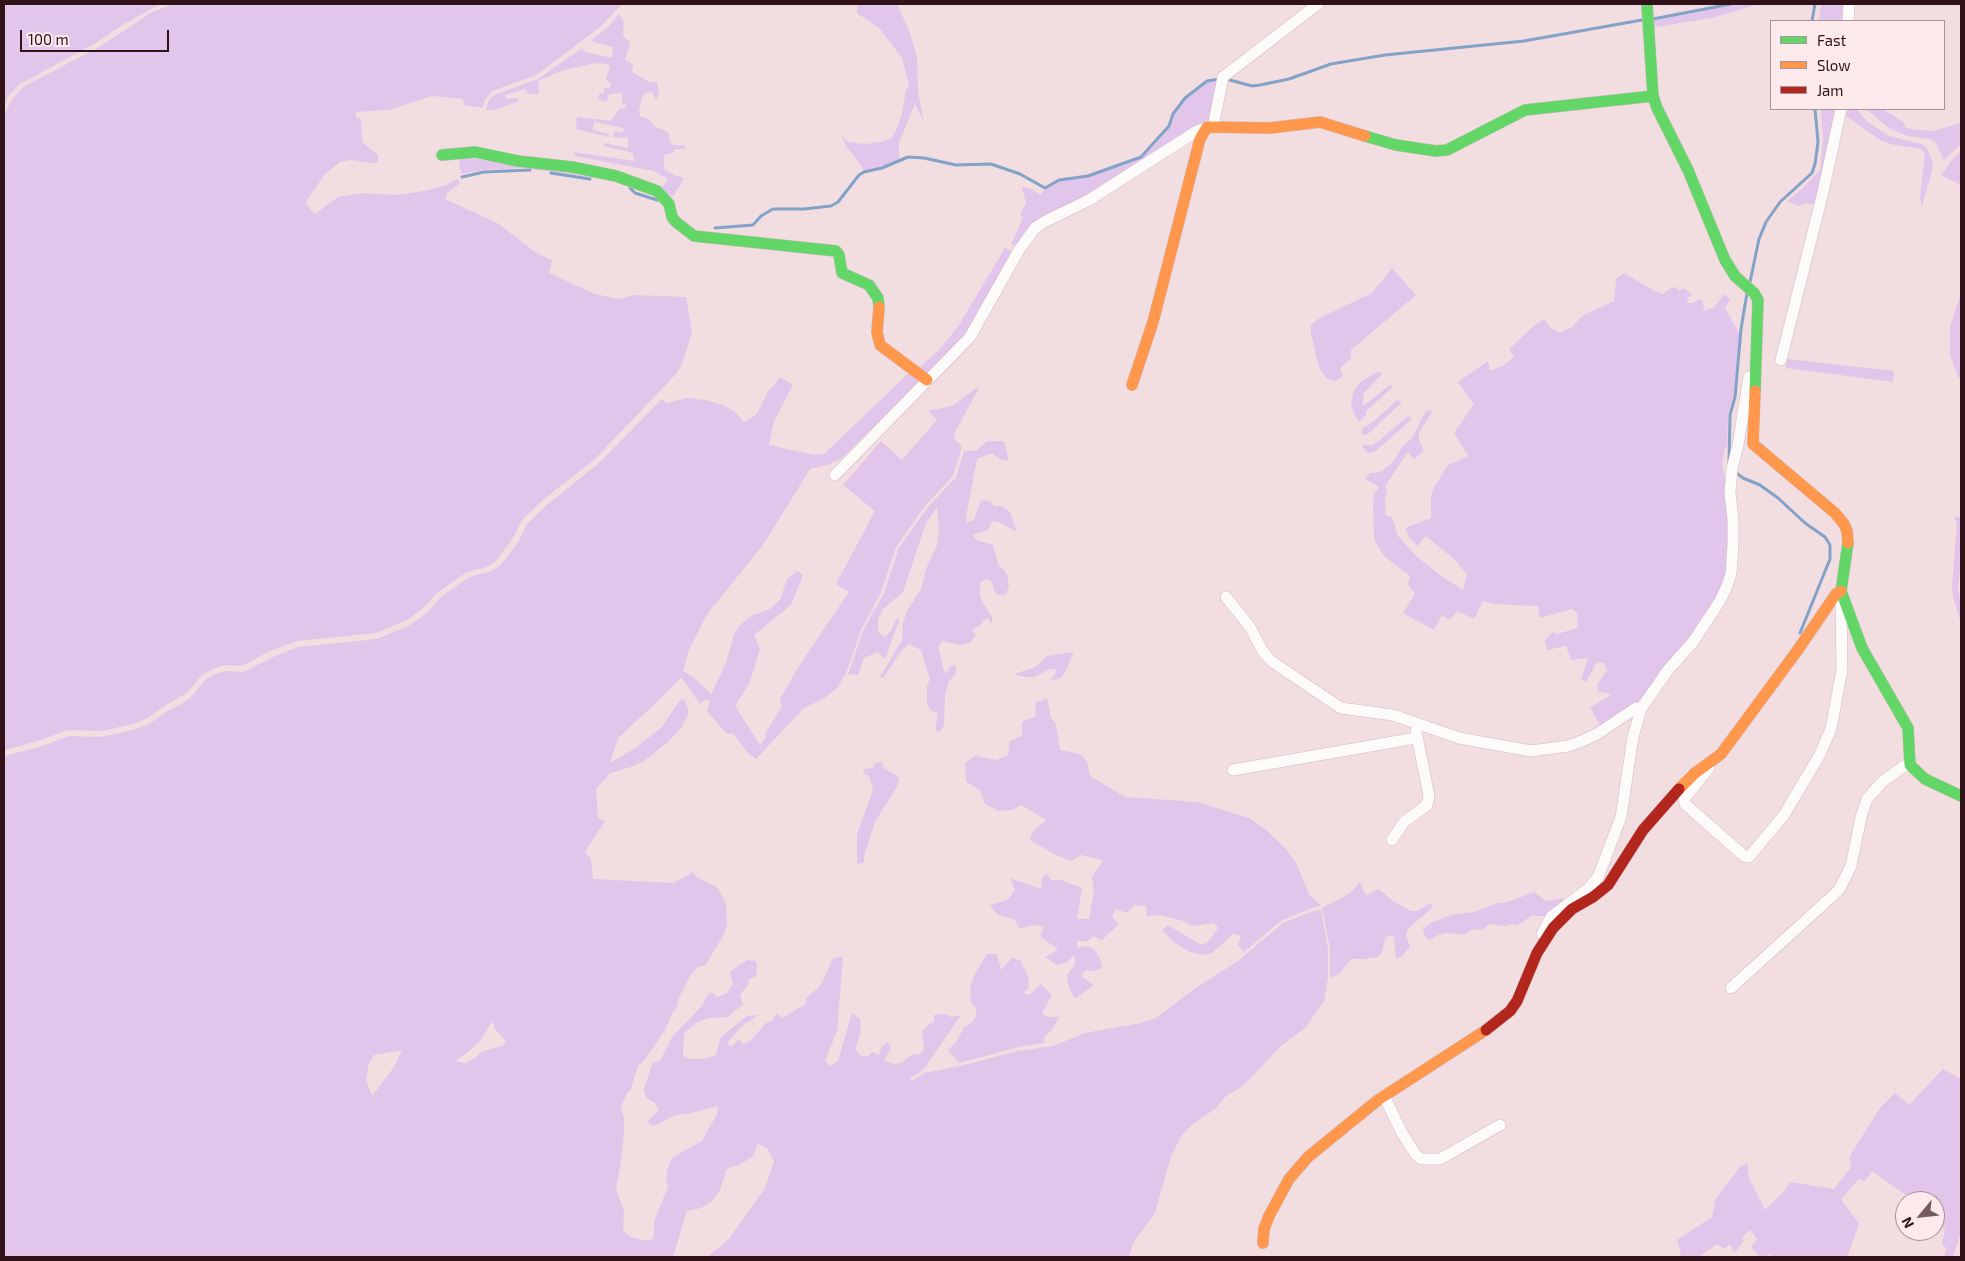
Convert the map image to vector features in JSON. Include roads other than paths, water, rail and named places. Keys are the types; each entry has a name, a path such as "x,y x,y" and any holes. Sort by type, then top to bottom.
{"street":[{"path":"1132,385 1153,322 1198,147 1210,127 1221,82 1318,4"},
{"path":"1648,4 1653,96 1688,170 1725,260 1735,276 1758,300 1753,444 1835,513 1847,531 1848,540 1841,591 1842,668 1831,729 1819,756 1784,815 1749,857 1744,856 1684,804 1684,799 1722,754 1836,594 1841,591"},
{"path":"1848,20 1849,4"},
{"path":"835,475 970,337 1019,250 1035,228 1089,200 1197,131 1210,127 1270,128 1320,122 1396,145 1436,151 1447,150 1458,145 1525,110 1653,96"},
{"path":"1781,360 1823,192 1840,110"},
{"path":"442,155 475,152 518,161 572,167 616,176 662,195 669,204 672,217 694,236 836,251 839,255 842,273 864,281 878,298 877,332 880,345 927,380"},
{"path":"1537,953 1541,936 1550,917 1593,885 1604,863 1621,818 1633,737 1640,709 1653,689 1704,627 1720,601 1729,580 1733,545 1730,493 1732,469 1738,445 1756,334"},
{"path":"1841,591 1862,648 1908,728 1910,765 1925,779 1961,796"},
{"path":"1226,597 1250,627 1262,650 1271,661 1341,708 1392,715 1459,738 1530,751 1568,746 1582,741 1597,734 1636,708 1640,709"},
{"path":"1392,840 1404,822 1427,804 1429,796 1416,738 1416,723"},
{"path":"1233,770 1416,738"},
{"path":"1263,1243 1264,1229 1268,1216 1289,1179 1298,1168 1318,1148 1384,1096 1495,1024 1510,1011 1517,1000 1537,953 1562,918 1608,885 1644,830 1666,802 1695,773 1722,754"},
{"path":"1732,988 1839,890 1851,866 1861,817 1867,799 1882,782 1904,766 1910,765"},
{"path":"1384,1096 1402,1133 1421,1160 1440,1160 1500,1125"}],"waterway":[{"path":"1653,19 1731,4"},
{"path":"1812,20 1815,4"},
{"path":"1226,79 1252,86 1260,85 1289,79 1331,64 1385,55 1524,41 1642,20"},
{"path":"715,228 753,225 761,216 773,209 804,209 831,206 838,202 859,175 908,157 924,158 956,165 991,164 1020,174 1045,188 1059,180 1088,176 1141,157 1169,126 1173,114 1185,98 1207,81 1220,79"},
{"path":"1750,282 1759,239 1766,222 1780,202 1812,173 1818,142 1815,110"},
{"path":"462,177 484,172 530,170"},
{"path":"551,173 590,179"},
{"path":"630,188 635,193 657,200"},
{"path":"1729,462 1730,415 1735,397 1741,329 1747,293"},
{"path":"1735,472 1743,478 1760,485 1778,498 1805,523 1825,537 1830,545 1830,559 1800,633"}]}
